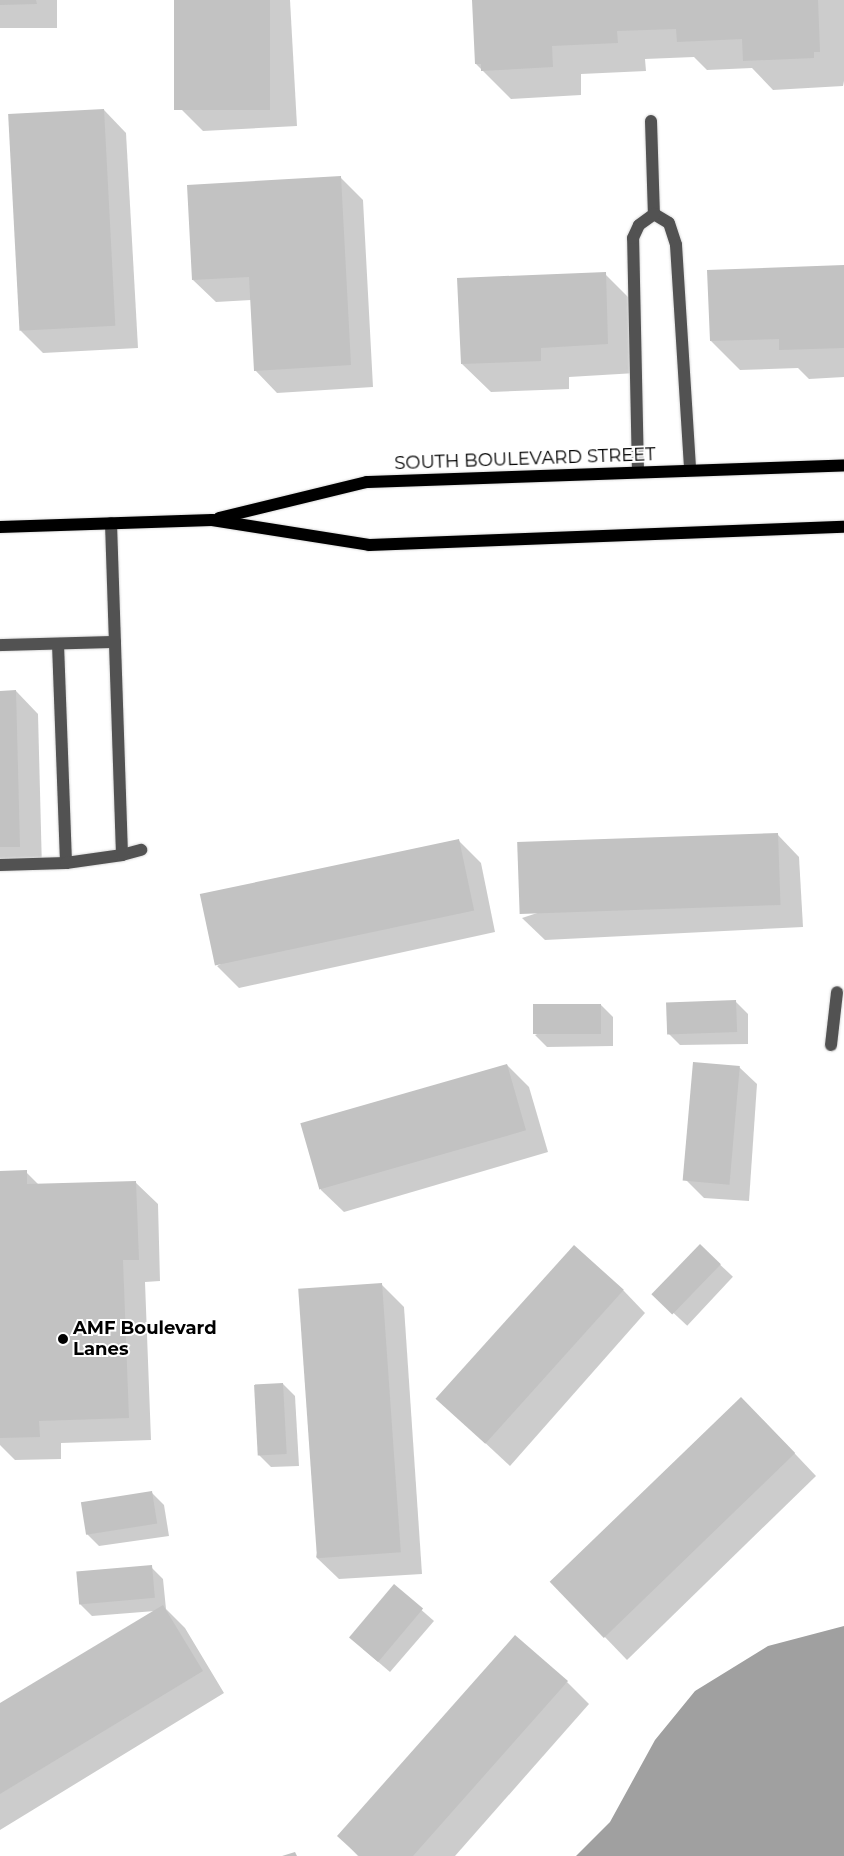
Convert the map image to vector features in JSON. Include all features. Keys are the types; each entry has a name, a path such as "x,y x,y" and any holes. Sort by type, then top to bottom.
{"main road":[{"name":"SOUTH BOULEVARD STREET","path":"212,520 367,482 844,465"},
{"name":"SOUTH BOULEVARD STREET","path":"0,527 212,520 369,545 844,528"}],"lane":[{"path":"651,121 654,214"},
{"path":"654,214 669,223 676,245 690,470"},
{"path":"638,472 633,238 639,226 654,214"},
{"path":"111,523 122,855"},
{"path":"0,645 115,642"},
{"path":"58,644 66,863"},
{"path":"0,865 66,863 122,855 142,850"},
{"path":"832,1045 837,992"}],"shaded area":[{"path":"844,1626 844,1856 576,1856 610,1822 655,1740 695,1691 768,1646"}],"building":[{"path":"0,0 36,0 37,4 0,5"},
{"path":"174,0 270,0 270,110 174,110"},
{"path":"472,0 818,0 820,52 814,52 814,58 743,61 742,39 677,42 676,29 617,31 618,43 552,46 553,67 481,71 481,64 475,64"},
{"path":"104,109 115,326 19,331 8,114"},
{"path":"341,176 351,365 254,371 249,277 192,280 187,185"},
{"path":"844,265 844,348 779,350 779,339 710,341 707,270"},
{"path":"606,272 608,344 541,348 541,361 461,364 457,278"},
{"path":"16,690 20,847 0,847 0,691"},
{"path":"778,833 781,905 520,914 517,842"},
{"path":"459,839 474,910 215,966 200,894"},
{"path":"736,1000 737,1032 667,1034 666,1002"},
{"path":"533,1004 601,1004 601,1034 533,1034"},
{"path":"693,1062 740,1066 729,1185 683,1181"},
{"path":"507,1064 526,1130 319,1190 300,1123"},
{"name":"AMF Boulevard Lanes","path":"27,1170 27,1184 136,1181 139,1260 123,1260 129,1418 39,1421 40,1437 0,1438 0,1171"},
{"path":"700,1244 721,1264 672,1314 651,1294"},
{"path":"574,1245 624,1290 485,1444 435,1399"},
{"path":"382,1283 401,1552 317,1558 298,1289"},
{"path":"283,1383 287,1454 258,1455 254,1385"},
{"path":"741,1397 795,1453 604,1638 550,1582"},
{"path":"152,1491 157,1524 86,1535 81,1502"},
{"path":"152,1565 155,1598 79,1604 76,1572"},
{"path":"394,1584 423,1608 378,1662 349,1638"},
{"path":"163,1605 203,1671 0,1794 0,1703"},
{"path":"515,1635 568,1681 413,1856 359,1856 337,1836"},
{"path":"295,1852 297,1856 282,1856"}],"place":[{"name":"AMF Boulevard Lanes","path":"63,1339"}]}
